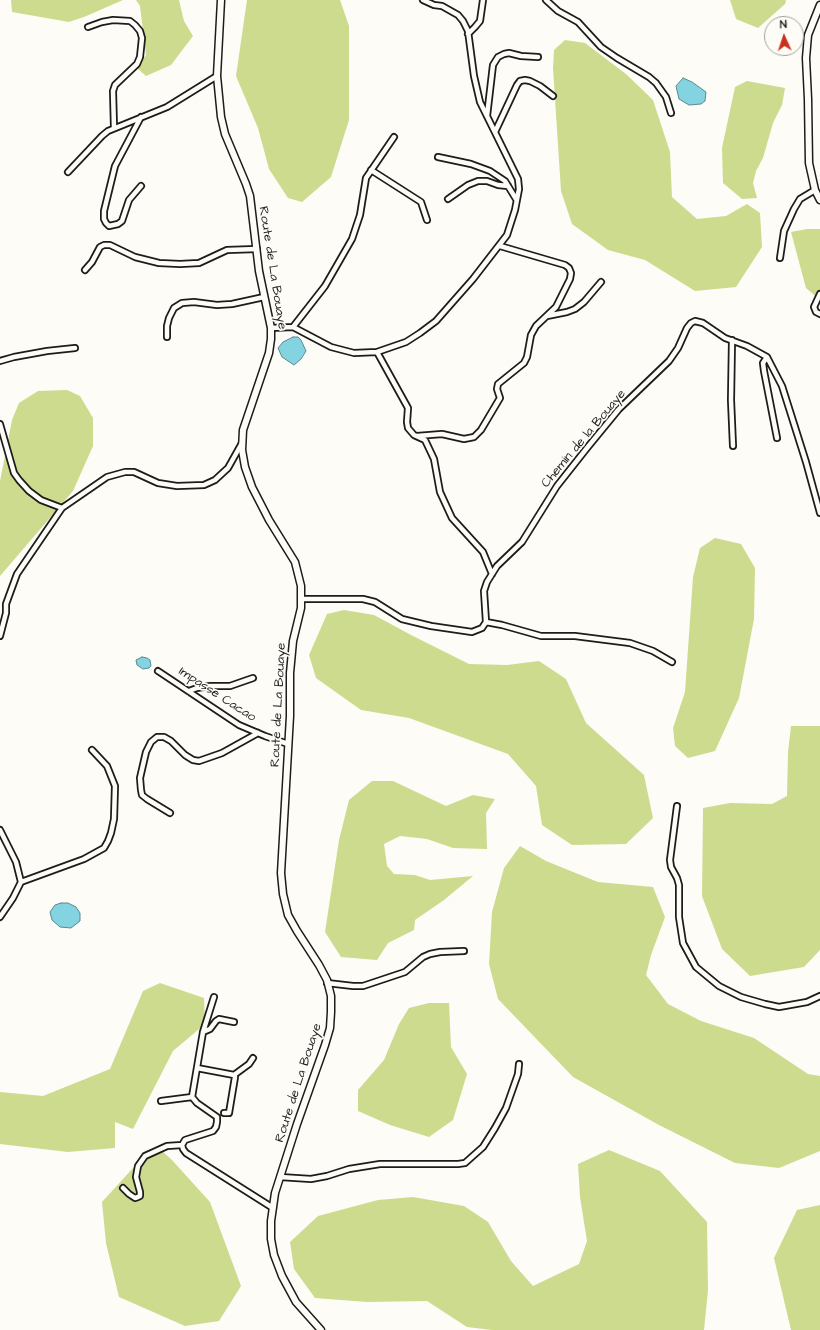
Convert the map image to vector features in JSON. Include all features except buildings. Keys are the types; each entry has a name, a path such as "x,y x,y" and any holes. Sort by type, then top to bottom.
{"main road":[{"name":"Route de La Bouaye","path":"221,0 217,76 222,123 250,196 264,298 272,339 269,353 243,430 242,443 245,467 252,488 269,520 295,562 301,586 301,599 291,657 290,672 290,716 281,850 283,894 288,915 319,965 331,996 330,1028 280,1177 271,1221 271,1239 274,1255 282,1276 296,1302 321,1330"},
{"path":"820,5 808,35 806,58 809,163 815,190 820,200"}],"street":[{"path":"271,328 293,327 323,344 346,352 361,354 377,352 413,338 436,321 473,279 508,235 519,188 518,179 480,102 476,87 468,34 464,21 458,15 442,6 434,5 423,0"},
{"path":"468,34 480,21 483,0"},
{"path":"546,0 558,11 578,22 601,47 656,83 666,97 671,113"},
{"path":"88,27 113,20 130,21 140,31 142,38 140,57 137,64 115,84 113,91 114,128"},
{"path":"487,116 493,65 498,57 509,53 521,56 538,57"},
{"path":"68,172 102,136 114,128 171,105 217,76"},
{"path":"494,132 520,81 530,81 554,96"},
{"path":"141,117 115,166 104,211 104,219 109,226 118,224 122,221 129,200 141,186"},
{"path":"293,327 324,286 352,240 360,215 366,178 394,137"},
{"path":"438,157 471,164 490,171 505,181 516,199"},
{"path":"371,170 420,202 427,220"},
{"path":"448,199 468,185 478,181 487,181 498,185 508,186"},
{"path":"780,258 784,231 794,209 800,199 815,190"},
{"path":"85,270 92,262 100,247 104,245 110,245 135,257 159,263 180,264 199,263 227,250 257,249"},
{"path":"417,436 442,434 464,438 474,436 481,430 500,398 497,389 498,384 524,364 527,357 531,335 536,326 556,307 570,278 571,273 569,268 565,265 500,246"},
{"path":"547,316 567,312 575,308 584,302 601,282"},
{"path":"820,294 814,307 816,312 820,314"},
{"path":"167,338 168,318 174,308 182,303 194,302 217,305 232,304 264,298"},
{"name":"Chemin de la Bouaye","path":"486,622 484,591 487,582 497,566 522,542 557,486 619,409 669,360 678,348 691,323 695,321 703,323 725,338 762,353 767,357"},
{"path":"732,340 731,400 733,446"},
{"path":"0,361 47,350 74,348"},
{"path":"377,352 408,408 408,428 414,435 425,440 434,459 440,492 452,518 483,552 492,574"},
{"path":"776,438 763,363 767,357 782,386 820,513"},
{"path":"0,424 14,473 19,480 29,491 41,500 62,508"},
{"path":"0,636 6,613 6,604 17,574 62,508 108,477 118,473 134,472 158,483 177,486 204,485 215,480 228,468 242,443"},
{"path":"301,599 363,599 375,602 402,619 455,630 472,632 482,628 486,622 541,636 575,636 630,643 653,651 672,662"},
{"name":"Impasse Cacao","path":"158,671 239,725 258,734 288,744"},
{"path":"189,691 210,686 230,686 253,678"},
{"path":"170,813 142,795 140,778 146,752 151,742 157,737 164,737 171,741 185,755 193,760 199,761 222,753 258,734"},
{"path":"21,882 84,859 104,848 108,841 114,819 115,786 107,766 92,750"},
{"path":"677,806 670,860 671,867 677,878 679,886 679,917 683,943 696,967 718,986 741,997 779,1007 807,1002 820,996"},
{"path":"0,830 16,862 21,882 13,898 0,917"},
{"path":"327,983 363,986 405,972 423,957 430,954 464,951"},
{"path":"182,1145 185,1140 213,1131 216,1127 217,1117 197,1103 192,1097 203,1032 214,997"},
{"path":"203,1032 210,1029 216,1021 219,1020 234,1022"},
{"path":"197,1068 234,1075 249,1064 253,1058"},
{"path":"280,1177 311,1179 349,1169 380,1164 458,1164 465,1162 483,1147 495,1128 506,1108 518,1074 519,1064"},
{"path":"224,1113 229,1113 235,1077 234,1075"},
{"path":"161,1101 192,1097"},
{"path":"123,1188 134,1198 138,1197 140,1192 136,1177 138,1166 145,1156 167,1146 182,1145"},
{"path":"182,1145 186,1153 273,1208"}],"green space":[{"path":"11,0 123,0 69,22 12,12"},
{"path":"136,0 179,0 184,21 193,36 171,65 146,76 137,68 146,55 140,6"},
{"path":"247,0 340,0 349,26 349,120 331,177 302,202 288,198 269,169 258,128 236,76"},
{"path":"730,0 786,0 785,4 772,16 764,16 764,23 758,28 736,19"},
{"path":"565,40 585,43 626,74 653,100 670,152 672,197 697,219 726,216 747,204 760,213 762,247 736,287 695,291 645,260 608,250 572,224 561,191 553,68 554,50"},
{"path":"747,81 785,88 782,105 773,123 763,158 756,171 753,183 757,198 742,199 723,183 722,148 735,87"},
{"path":"807,229 820,229 820,300 806,288 791,232"},
{"path":"67,390 80,396 93,418 93,446 73,491 0,576 0,481 12,420 19,403 38,391"},
{"path":"715,538 741,544 755,568 754,619 739,698 715,751 688,758 675,746 673,728 685,692 693,577 700,548"},
{"path":"344,610 374,615 469,664 507,665 539,661 566,679 586,723 644,775 653,818 626,844 572,845 542,825 536,786 508,754 409,718 361,710 316,678 309,655 327,614"},
{"path":"791,726 820,726 820,950 804,967 750,976 722,949 702,896 703,808 730,803 772,804 787,796 788,752"},
{"path":"372,781 393,781 446,806 473,795 495,799 486,813 487,849 453,848 427,839 400,836 384,844 387,866 394,874 415,875 430,880 473,876 444,900 415,920 414,930 388,943 377,960 341,957 325,932 339,840 349,800"},
{"path":"520,846 546,861 598,882 653,887 665,917 651,955 646,975 668,1004 701,1021 754,1038 808,1074 820,1076 820,1151 779,1168 735,1163 659,1125 573,1077 498,999 489,964 492,912 504,868"},
{"path":"160,983 204,998 205,1024 173,1051 133,1129 115,1122 115,1148 68,1152 0,1144 0,1092 43,1096 110,1069 143,991"},
{"path":"429,1003 449,1003 451,1047 467,1074 453,1120 429,1137 390,1125 358,1111 358,1090 384,1060 399,1024 409,1008"},
{"path":"160,1149 210,1202 241,1286 219,1321 185,1326 119,1297 106,1243 102,1202 133,1168"},
{"path":"609,1150 660,1171 707,1222 708,1290 704,1330 492,1330 467,1327 427,1301 367,1302 315,1298 294,1269 290,1242 318,1216 378,1200 413,1197 464,1206 488,1222 511,1261 533,1286 579,1264 587,1241 580,1197 578,1164"},
{"path":"820,1205 820,1330 791,1330 774,1258 797,1210"}],"water":[{"path":"683,78 692,82 706,92 705,101 701,104 689,105 679,99 676,86"},
{"path":"293,337 298,337 301,340 306,351 301,359 294,365 282,357 278,348 283,342"},
{"path":"142,657 150,660 151,666 149,668 143,669 137,665 136,660"},
{"path":"68,903 76,907 80,913 80,921 71,928 60,927 52,920 50,912 55,905"}]}
